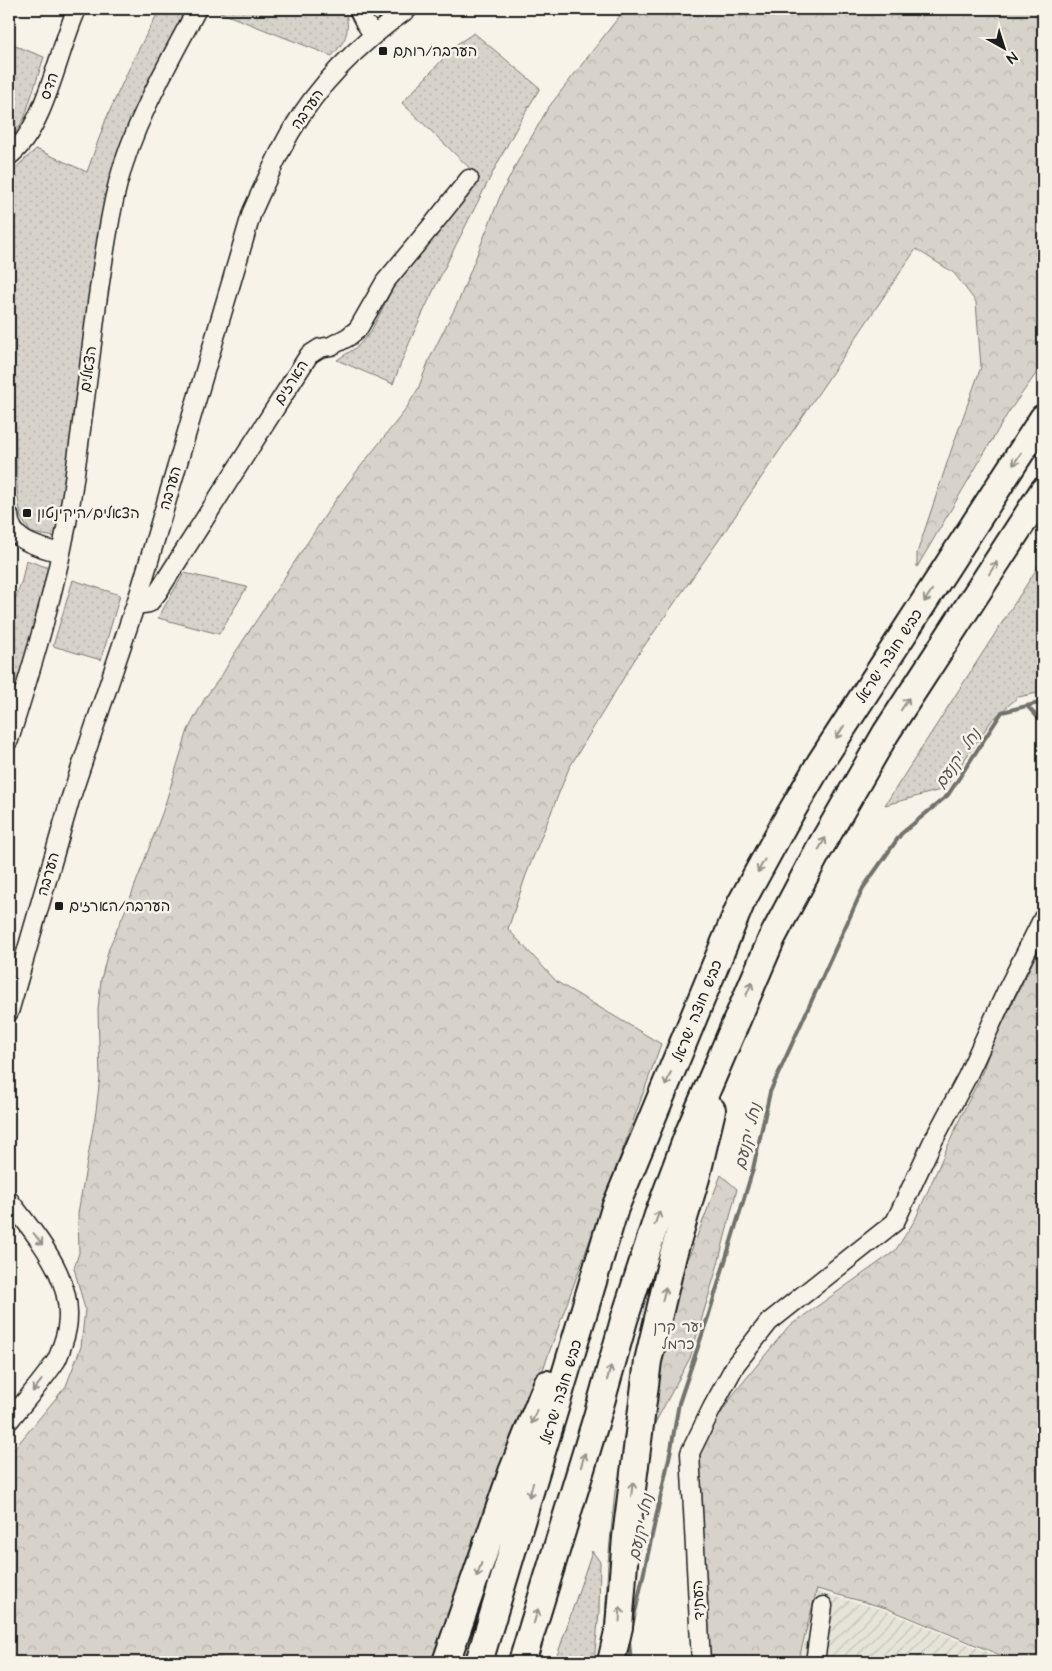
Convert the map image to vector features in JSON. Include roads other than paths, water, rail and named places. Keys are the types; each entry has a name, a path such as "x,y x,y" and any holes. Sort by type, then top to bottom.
{"highway":[{"name":"כביש חוצה ישראל","path":"479,1662 615,1208 741,903 820,763 1043,418"},
{"path":"522,1662 596,1420 624,1320 658,1215 689,1132 772,938 842,808 886,732 1043,491"},
{"path":"611,1662 619,1627 626,1537 648,1361 673,1255 696,1178 730,1034"},
{"path":"446,1662 512,1472 615,1208"}],"street":[{"name":"הדס","path":"9,156 28,135 39,114 69,26 77,9"},
{"name":"הצאלים","path":"9,740 54,587 61,553 71,500 102,268 109,224 119,181 136,131 197,9"},
{"path":"358,9 365,23 374,34"},
{"name":"הערבה","path":"9,1007 70,800 136,605 252,212 270,170 291,131 318,93 344,62 374,34 408,9"},
{"name":"הארזים","path":"136,605 149,604 158,592 309,355 320,348 331,346 348,337 358,329 385,282 469,179"},
{"path":"9,515 14,532 23,540 61,553"},
{"name":"העתיד","path":"701,1662 690,1453 736,1364 769,1322 895,1222 1043,918"},
{"path":"9,1200 56,1267 66,1293 69,1312 67,1334 57,1360 9,1422"},
{"path":"815,1662 823,1606"}],"waterway":[{"name":"נחל יקנעם","path":"631,1631 671,1449 679,1403 709,1314 753,1169 770,1092 863,888 901,834 948,795 1002,712 1043,702"},
{"path":"1027,706 1043,723"},
{"name":"נחל יקנעם","path":"629,1641 631,1662"}],"place":[{"name":"הערבה/רותם","path":"383,51"},
{"name":"הצאלים/היקינטון","path":"27,513"},
{"name":"הערבה/הארזים","path":"59,906"}],"park label":[{"name":"יער קרן כרמל","path":"678,1336"}]}
